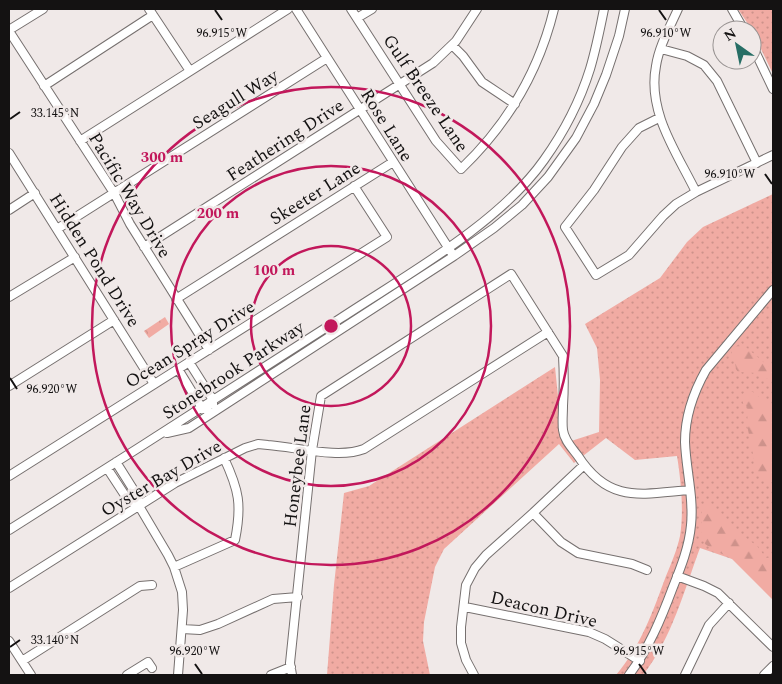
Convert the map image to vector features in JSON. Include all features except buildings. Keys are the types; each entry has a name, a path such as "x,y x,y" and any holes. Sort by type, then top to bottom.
{"street":[{"path":"9,30 44,9"},
{"path":"80,141 288,9"},
{"name":"Rose Lane","path":"296,9 454,256"},
{"name":"Gulf Breeze Lane","path":"352,9 436,140 461,169 494,134 515,104"},
{"path":"358,18 372,9"},
{"name":"Feathering Drive","path":"144,247 433,63 452,45 477,9"},
{"path":"452,45 482,82 515,104 538,58 554,9"},
{"name":"Stonebrook Parkway","path":"9,530 160,435 448,248 509,200 549,153 565,129 590,70 604,9"},
{"name":"Stonebrook Parkway","path":"160,435 189,428 454,256 494,228 522,205 548,176 576,138 594,104 619,36 625,9"},
{"path":"678,9 661,49 656,66 653,91 659,118 696,192"},
{"path":"732,9 738,20"},
{"path":"44,86 151,12 190,71"},
{"name":"Pacific Way Drive","path":"9,30 114,193 130,224 208,350"},
{"path":"661,49 686,56 704,65 717,81 757,163"},
{"name":"Seagull Way","path":"57,230 328,58"},
{"path":"762,66 773,89"},
{"path":"659,118 639,128 622,146 594,190 565,227 596,275 629,255 676,204 696,192 773,155"},
{"name":"Hidden Pond Drive","path":"9,153 154,384"},
{"name":"Skeeter Lane","path":"176,299 393,162"},
{"name":"Ocean Spray Drive","path":"9,476 387,238 354,186"},
{"path":"9,210 35,193"},
{"path":"9,297 75,257"},
{"name":"Honeybee Lane","path":"292,671 312,450 321,396 511,274 548,332"},
{"path":"629,675 640,661 654,636 688,544 691,526 690,490 685,442 686,422 697,385 706,370 773,290"},
{"path":"9,386 114,320"},
{"path":"548,332 563,356 563,430 567,441 584,465 607,486 632,494 690,490"},
{"name":"Oyster Bay Drive","path":"9,588 175,483 245,448 258,444 340,454 349,454 364,449 548,332"},
{"path":"178,370 202,408 213,412 213,400 189,362"},
{"path":"174,567 235,540 238,510 237,489 224,458"},
{"path":"116,462 138,497 138,506"},
{"path":"474,675 466,660 461,643 466,585 475,568 486,555 584,465"},
{"path":"107,468 128,500 138,506 174,567 182,592 183,610 178,675"},
{"path":"533,513 561,542 578,553 632,564 647,570"},
{"path":"677,576 709,588 729,603 773,647"},
{"path":"22,661 140,586 152,586"},
{"path":"182,629 200,630 218,624 273,599 298,597"},
{"path":"686,675 709,626 729,603"},
{"name":"Deacon Drive","path":"465,607 589,632 605,639 640,661"},
{"path":"9,641 31,675"},
{"path":"127,675 148,662 152,668"},
{"path":"764,675 773,666"},
{"path":"271,675 292,671"}],"green space":[{"path":"738,9 773,9 773,74 762,51 762,20 745,20"},
{"path":"773,194 773,600 732,559 700,548 670,630 653,661 643,675 616,675 633,652 646,628 679,541 682,506 677,456 635,460 606,438 574,463 559,444 444,549 435,567 424,622 423,641 430,675 327,675 344,493 369,486 555,367 565,443 599,432 600,380 597,348 585,324 660,278 687,242 703,227"},
{"path":"165,317 169,324 149,338 144,331"},
{"path":"741,343 773,370 773,382 757,373 738,372 732,352"},
{"path":"746,391 753,392 773,408 773,483 757,473 754,465 747,425 748,408 743,403 742,395"},
{"path":"708,501 738,532 757,546 766,558 773,557 773,596 737,561 705,544 701,536 702,508"}]}
